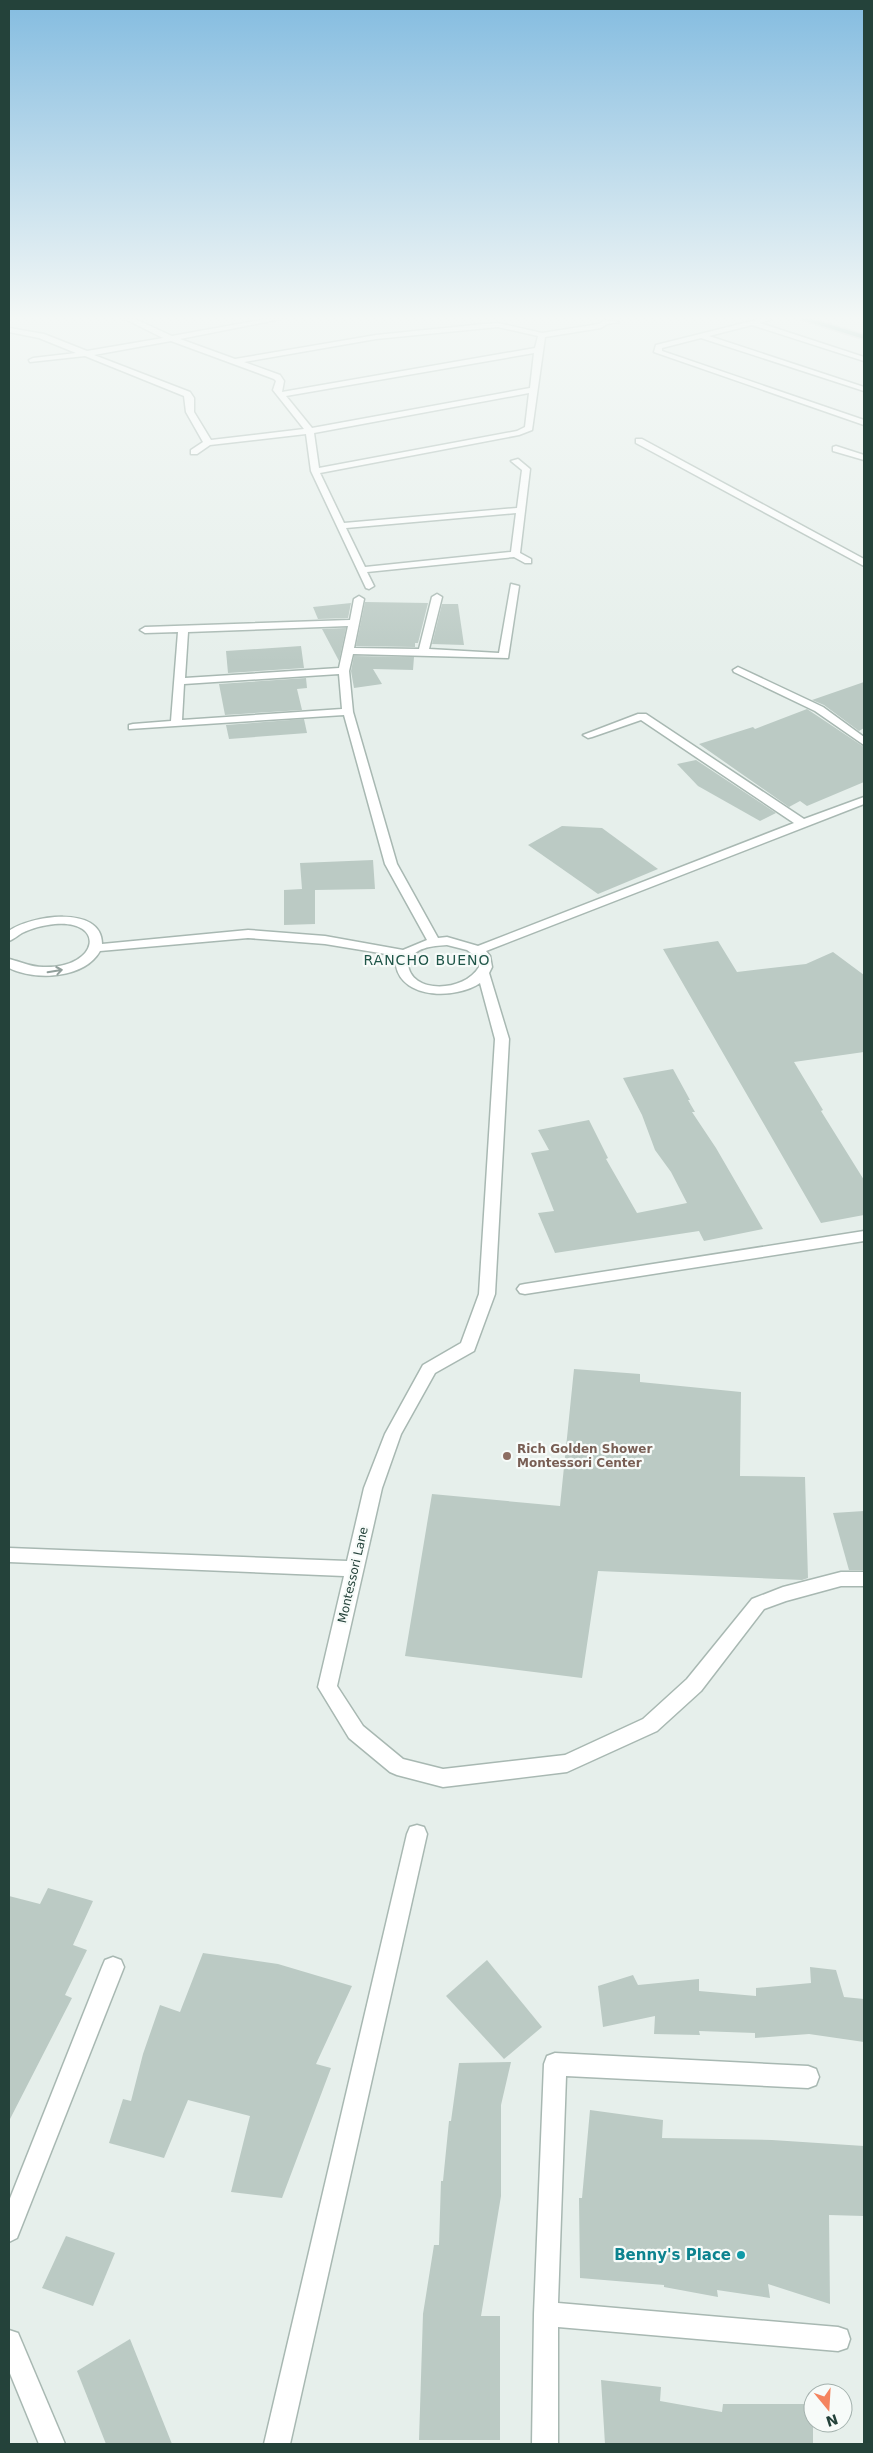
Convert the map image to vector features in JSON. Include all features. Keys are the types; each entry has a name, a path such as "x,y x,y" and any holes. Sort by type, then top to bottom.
{"street":[{"path":"203,433 208,442"},
{"path":"194,452 208,442 287,433"},
{"path":"310,433 315,471 369,586"},
{"path":"315,471 520,433"},
{"path":"639,442 864,563"},
{"path":"836,449 864,458"},
{"path":"514,461 526,469 515,554"},
{"path":"341,526 520,510"},
{"path":"360,570 515,554 528,561"},
{"path":"348,651 504,656 514,586"},
{"path":"423,652 437,598"},
{"path":"359,599 344,671 348,712 391,864 434,942"},
{"path":"145,630 354,623"},
{"path":"176,724 184,629"},
{"path":"738,670 818,709 864,742"},
{"path":"180,681 344,671"},
{"path":"133,727 348,712"},
{"path":"588,735 642,716 803,824"},
{"path":"478,950 864,800"},
{"path":"9,937 23,927 35,922 62,920 85,927 96,940 95,948 90,956 80,964 50,972 20,970 9,963"},
{"path":"95,948 248,934 306,938 406,954"},
{"path":"458,942 478,950 485,958 487,966 484,975 477,981 454,990 428,988 408,978 403,971 402,963 406,954 422,944 458,942"},
{"name":"Montessori Lane","path":"484,975 502,1039 487,1294 468,1346 429,1369 393,1434 373,1488 327,1687 356,1732 397,1766 443,1778 567,1763 650,1725 694,1685 758,1604 783,1594 841,1579 864,1579"},
{"path":"525,1288 864,1236"},
{"path":"9,1555 354,1569"},
{"path":"277,2444 417,1834"},
{"path":"9,2230 113,1967"},
{"path":"544,2444 546,2314 555,2064 808,2077"},
{"path":"546,2314 838,2339"},
{"path":"9,2342 52,2444"}],"building":[{"path":"365,602 428,603 418,643 415,643 415,647 356,646"},
{"path":"351,603 348,618 318,619 313,607"},
{"path":"442,604 458,604 464,645 432,644"},
{"path":"346,628 339,661 322,629"},
{"path":"301,646 304,668 228,673 226,651"},
{"path":"354,656 414,657 413,670 373,669 382,684 354,688 351,671"},
{"path":"306,678 307,688 297,689 302,710 225,715 219,684"},
{"path":"864,682 864,728 859,731 824,705 812,700"},
{"path":"807,709 864,747 864,782 807,806 800,801 789,807 699,744 753,727 755,729"},
{"path":"304,719 307,733 229,739 226,725"},
{"path":"696,760 776,813 760,821 698,786 677,764"},
{"path":"562,826 602,828 658,869 598,894 528,845"},
{"path":"373,860 375,889 315,890 315,924 284,925 284,890 302,889 300,863"},
{"path":"718,941 737,972 806,964 833,952 864,975 864,1052 794,1062 823,1110 821,1111 864,1180 864,1215 821,1223 663,949"},
{"path":"673,1069 690,1100 688,1100 695,1112 692,1112 716,1148 763,1229 704,1241 699,1231 555,1253 538,1213 554,1211 531,1153 549,1150 538,1130 589,1120 608,1158 606,1159 637,1213 687,1203 671,1172 655,1150 642,1115 623,1078"},
{"path":"574,1369 640,1374 640,1382 741,1392 740,1476 805,1477 808,1578 802,1580 598,1571 582,1678 405,1656 432,1494 560,1506"},
{"path":"864,1511 864,1570 849,1570 833,1513"},
{"path":"48,1888 93,1901 73,1945 87,1950 65,1995 72,1998 9,2121 9,1896 40,1904"},
{"path":"203,1953 278,1964 352,1986 316,2064 331,2068 282,2198 231,2192 250,2116 188,2100 164,2158 109,2143 123,2099 131,2101 143,2054 160,2005 180,2012"},
{"path":"487,1960 542,2027 504,2059 446,1996"},
{"path":"810,1967 836,1970 844,1997 864,1999 864,2042 809,2034 755,2038 755,2033 699,2031 700,2035 654,2034 655,2016 603,2027 598,1986 633,1975 638,1985 699,1979 699,1991 756,1996 756,1988 811,1983"},
{"path":"511,2062 501,2105 501,2196 481,2316 500,2316 500,2440 419,2440 423,2314 434,2245 439,2245 441,2181 443,2181 449,2121 451,2121 459,2063"},
{"path":"590,2110 663,2120 662,2138 772,2140 864,2146 864,2216 829,2215 830,2304 768,2284 770,2298 717,2290 718,2297 664,2287 664,2285 580,2278 579,2198 582,2198"},
{"path":"66,2236 115,2253 93,2306 42,2288"},
{"path":"130,2339 172,2444 106,2444 77,2371"},
{"path":"601,2380 661,2387 660,2401 722,2412 723,2404 803,2404 803,2433 813,2433 813,2444 605,2444"}],"place":[{"name":"Rich Golden Shower Montessori Center","path":"507,1456"},
{"name":"Benny's Place","path":"741,2255"}],"district":[{"name":"RANCHO BUENO","path":"427,960"}]}
